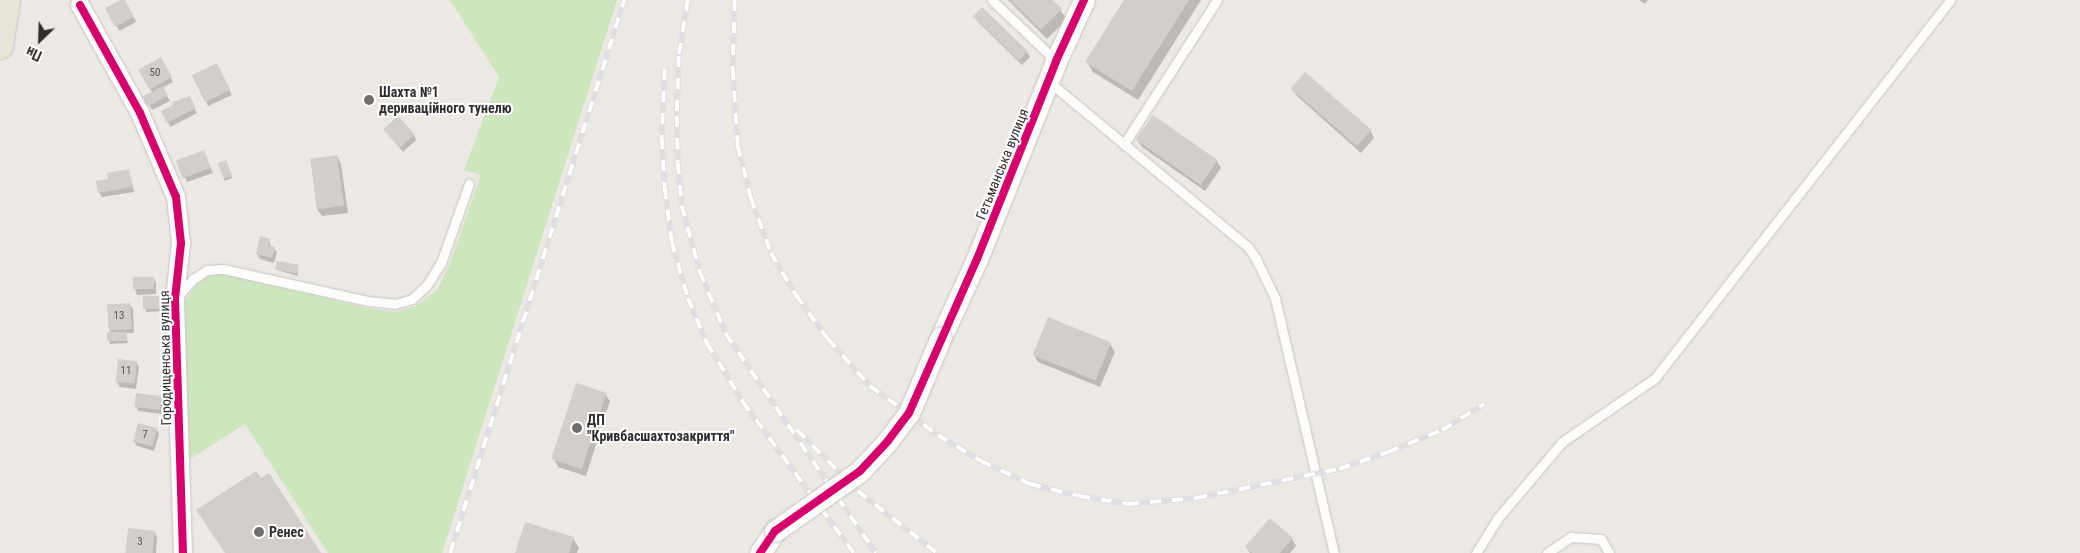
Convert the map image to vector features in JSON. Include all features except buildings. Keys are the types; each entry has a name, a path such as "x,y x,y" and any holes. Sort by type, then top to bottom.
{"main road":[{"path":"0,46 7,0"}],"street":[{"name":"Гетьманська вулиця","path":"760,553 775,531 860,470 887,442 909,413 941,337 977,260 1056,61 1084,0"},
{"name":"Городищенська вулиця","path":"80,5 140,114 176,197 181,243 175,299 183,553"}],"lane":[{"path":"992,0 1056,61"},
{"path":"1124,144 1217,0"},
{"path":"1476,553 1497,518 1562,442 1655,378 1950,0"},
{"path":"1048,81 1248,247 1266,276 1275,298 1334,553"},
{"path":"175,299 193,278 207,270 223,269 368,301 395,304 412,299 427,285 441,263 469,184"},
{"path":"1547,553 1571,537 1601,539 1609,553"}],"green space":[{"path":"450,0 617,0 442,553 328,553 245,424 187,461 183,304 197,284 209,276 222,274 367,308 396,312 416,306 437,290 449,266 481,175 464,170 499,77"}],"railway":[{"path":"450,553 624,0"},
{"path":"688,0 679,56 678,163 682,206 700,272 726,334 876,553"},
{"path":"735,0 733,69 738,146 751,198 771,253 796,295 828,339 870,386 938,435 981,461 1030,484 1079,496 1128,504 1196,498 1339,469 1442,430 1484,404"},
{"path":"665,69 662,138 665,188 672,242 688,298 707,343 743,402 854,553"},
{"path":"797,430 858,491 937,553"}],"cycle path":[{"path":"760,553 775,531 860,471 887,442 909,413 977,259 1056,61 1084,0"},
{"path":"80,5 140,113 176,197 181,243 175,299 183,553"}],"place":[{"name":"Шахта №1 дериваційного тунелю","path":"369,100"},
{"name":"ДП \"Кривбасшахтозакриття\"","path":"577,428"},
{"name":"Ренес","path":"259,532"}]}
